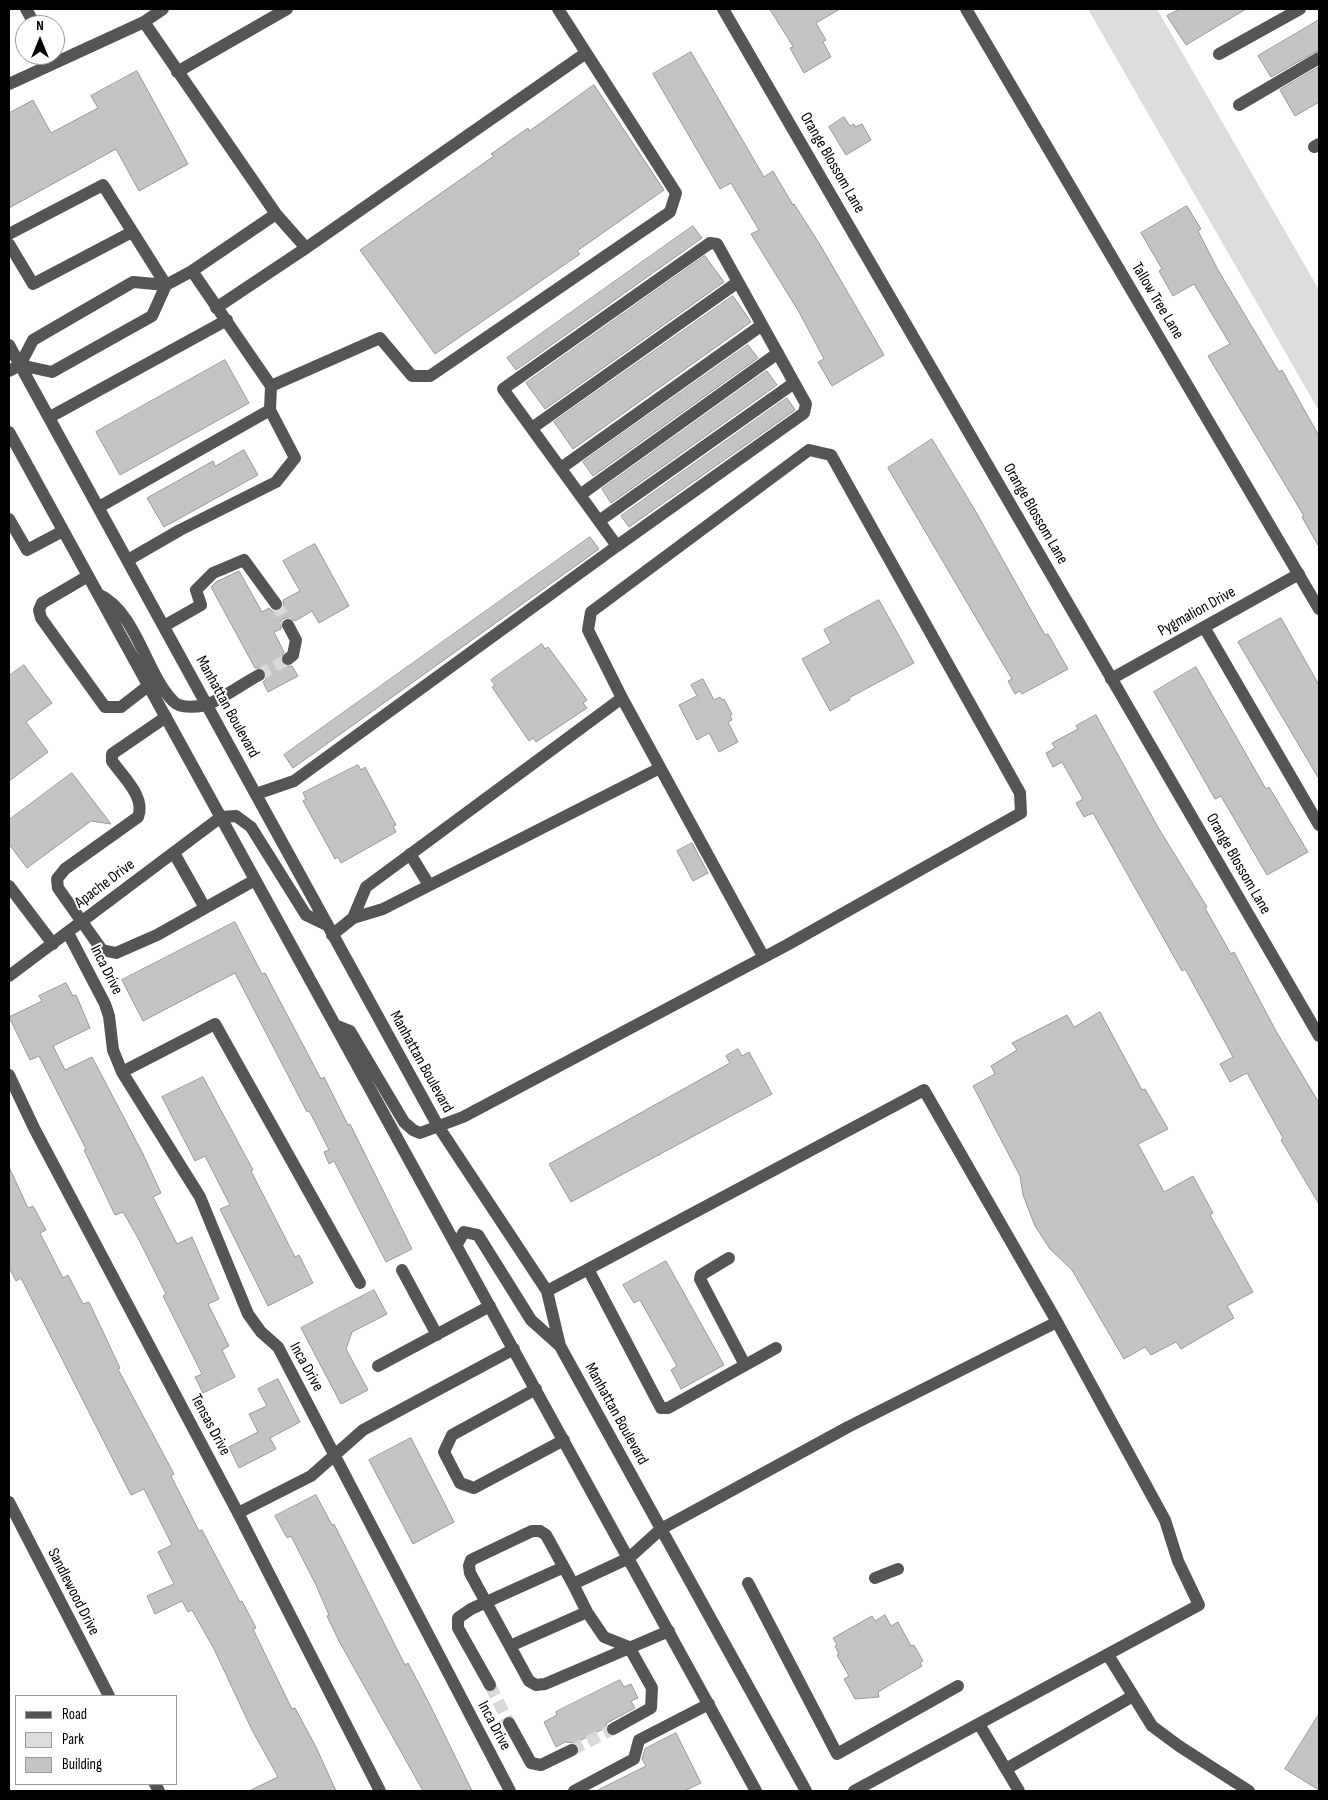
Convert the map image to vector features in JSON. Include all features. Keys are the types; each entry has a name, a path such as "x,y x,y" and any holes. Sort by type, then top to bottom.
{"street":[{"path":"65,54 144,22 163,9"},
{"path":"177,72 287,9"},
{"path":"271,386 380,338 412,376 430,376 670,212 676,193 558,9"},
{"name":"Orange Blossom Lane","path":"723,9 892,297 1319,1036"},
{"name":"Tallow Tree Lane","path":"966,9 1319,610"},
{"path":"1219,54 1300,9"},
{"path":"144,22 276,214 306,248"},
{"path":"216,308 306,248 586,53"},
{"path":"1238,105 1319,58"},
{"path":"9,84 42,65"},
{"path":"9,234 103,185 166,285"},
{"path":"166,285 152,316 52,372 14,368 33,340 133,282 166,285 192,271 276,214"},
{"path":"9,244 33,284 132,232"},
{"path":"256,794 294,781 617,546 804,413 806,404 717,244 710,243 503,389 617,546"},
{"path":"128,560 180,530 276,482 295,458 270,410 271,386 192,271"},
{"path":"532,428 738,282"},
{"path":"50,417 227,320"},
{"path":"561,468 762,325"},
{"name":"Manhattan Boulevard","path":"9,345 14,368 50,417 438,1126 547,1291 560,1346 806,1791"},
{"path":"580,495 778,353"},
{"path":"599,521 794,383"},
{"path":"99,507 270,410"},
{"path":"9,432 756,1791"},
{"path":"334,1025 350,1031 408,1126 420,1133 463,1117 763,956 1021,813 1020,794 831,455 809,450 591,612 588,630 622,698 763,956"},
{"path":"9,519 28,550 63,531"},
{"path":"164,626 201,605 196,590 213,573 244,560 276,604"},
{"name":"Pygmalion Drive","path":"1111,679 1299,574"},
{"path":"88,576 42,603 39,610 41,618 105,706 121,707 148,686"},
{"path":"98,594 111,600 124,616 173,701 187,706 207,704 259,675"},
{"path":"288,625 296,640 292,655 288,659"},
{"path":"1204,627 1319,825"},
{"path":"353,918 366,887 622,698"},
{"path":"166,717 112,754 112,761 139,799 141,809 138,817 65,869 57,879 58,888 102,950 116,953 157,936 255,880"},
{"path":"221,817 236,816 242,818 251,827 306,915 330,930 353,918 383,909 660,768"},
{"name":"Apache Drive","path":"9,976 221,817"},
{"path":"174,852 205,908"},
{"path":"410,854 429,885"},
{"path":"9,886 53,944"},
{"name":"Inca Drive","path":"68,933 106,1004 113,1050 122,1072 200,1197 248,1314 261,1332 278,1348 510,1791"},
{"path":"122,1072 215,1024 360,1283"},
{"name":"Tensas Drive","path":"9,1075 34,1128 238,1513 380,1791"},
{"path":"547,1291 924,1090 1057,1322 1165,1520 1178,1561 1199,1605 854,1791"},
{"path":"456,1246 464,1232 478,1234 530,1320 560,1346"},
{"path":"729,1258 701,1275 700,1279 745,1365"},
{"path":"588,1269 661,1408 668,1408 776,1348"},
{"path":"402,1270 437,1335"},
{"path":"378,1366 490,1306"},
{"path":"573,1584 629,1558 661,1529 848,1427 1057,1322"},
{"path":"238,1513 311,1476 363,1430 514,1349"},
{"path":"536,1389 452,1435 444,1452 460,1483 474,1488 564,1440"},
{"name":"Sandlewood Drive","path":"9,1502 108,1695"},
{"path":"613,1729 652,1708 652,1688 629,1647 604,1637 587,1612 546,1535 540,1531 532,1530 471,1560 469,1566 470,1573 529,1681 536,1685 545,1684 629,1647 669,1632"},
{"path":"490,1685 458,1628 458,1618 564,1567"},
{"path":"875,1578 898,1569"},
{"path":"748,1583 837,1754 958,1686"},
{"path":"510,1646 587,1612"},
{"path":"1108,1654 1152,1726 1179,1746 1249,1791"},
{"path":"1006,1770 1133,1696"},
{"path":"574,1791 634,1760 639,1740 709,1704"},
{"path":"509,1723 530,1763 541,1765 572,1750"},
{"path":"979,1724 1019,1791"}],"green space":[{"path":"1088,9 1157,9 1319,290 1319,411"}],"building":[{"path":"770,9 840,9 816,23 826,40 823,42 831,57 804,73 790,48 793,47"},
{"path":"1180,9 1246,9 1186,45 1167,16"},
{"path":"1319,20 1319,50 1271,77 1258,56"},
{"path":"691,52 764,177 773,171 819,243 884,355 832,386 818,362 824,359 799,312 751,234 759,230 731,183 720,189 653,74"},
{"path":"1319,67 1319,102 1295,116 1280,90"},
{"path":"137,71 188,164 139,191 116,149 9,208 9,113 33,100 51,133 98,108 91,96"},
{"path":"594,85 664,190 577,251 580,254 435,354 360,250 494,156 491,154 528,128 529,131"},
{"path":"844,117 850,126 854,124 855,127 862,124 871,140 846,155 829,127"},
{"path":"1187,206 1201,229 1198,231 1218,270 1279,372 1282,370 1319,436 1319,547 1302,517 1304,516 1208,356 1230,344 1194,284 1173,296 1159,271 1162,269 1141,233"},
{"path":"693,226 702,238 516,370 507,358"},
{"path":"705,256 724,282 545,409 526,383"},
{"path":"733,296 751,322 573,449 554,422"},
{"path":"748,345 758,358 593,476 583,462"},
{"path":"225,360 249,403 120,475 96,432"},
{"path":"767,371 777,385 611,503 602,489"},
{"path":"787,398 795,410 629,527 621,516"},
{"path":"932,439 976,512 1045,635 1048,634 1068,669 1022,694 1020,691 1015,694 1008,681 1012,679 888,468"},
{"path":"244,450 258,475 164,527 147,498 213,461 215,466"},
{"path":"590,537 599,549 293,768 284,755"},
{"path":"315,544 349,606 319,623 312,611 295,621 288,617 281,620 281,629 274,632 284,652 280,661 285,666 292,666 298,676 268,692 263,682 266,679 266,671 263,668 255,668 211,587 216,582 239,571 262,612 269,608 273,612 280,611 284,607 283,600 300,591 283,561"},
{"path":"879,600 914,663 849,698 850,700 830,711 802,659 831,643 824,630"},
{"path":"1281,618 1319,685 1319,779 1238,642"},
{"path":"542,644 545,649 548,647 587,700 583,703 587,708 536,742 533,738 529,741 492,687 495,685 491,680"},
{"path":"24,665 52,703 26,722 48,752 9,781 9,676"},
{"path":"1196,667 1266,789 1269,787 1308,852 1267,875 1221,796 1215,799 1154,692"},
{"path":"703,679 714,700 720,697 722,700 724,699 732,714 730,715 732,720 728,722 738,742 719,752 709,733 697,740 679,705 697,696 691,685"},
{"path":"1096,715 1159,829 1207,907 1205,908 1231,954 1234,952 1276,1031 1319,1103 1319,1204 1281,1140 1283,1138 1247,1073 1230,1082 1220,1064 1233,1057 1185,969 1182,971 1093,813 1084,817 1076,803 1083,799 1062,762 1053,767 1046,753 1055,748 1052,743 1078,729 1076,726"},
{"path":"358,765 361,770 365,767 396,825 393,826 396,832 341,863 338,857 335,859 303,801 306,799 303,793"},
{"path":"72,773 111,824 91,821 27,868 9,844 9,820"},
{"path":"692,843 708,873 693,881 677,851"},
{"path":"235,922 262,974 265,973 321,1079 324,1077 348,1125 350,1124 412,1249 386,1262 334,1161 329,1164 324,1152 329,1150 309,1111 307,1112 235,973 143,1021 122,980"},
{"path":"66,983 73,996 76,995 90,1028 53,1046 65,1070 92,1057 143,1154 161,1193 153,1197 177,1244 192,1237 219,1299 208,1304 229,1346 222,1350 235,1377 203,1393 195,1377 202,1374 163,1296 166,1294 138,1238 123,1212 115,1215 84,1150 86,1149 39,1056 30,1060 9,1017 42,1001 39,996"},
{"path":"1100,1012 1142,1090 1145,1089 1168,1129 1138,1144 1164,1192 1193,1176 1213,1213 1210,1215 1253,1292 1227,1306 1234,1318 1181,1349 1176,1342 1151,1355 1145,1347 1124,1359 1072,1270 1050,1249 1035,1226 1023,1195 1020,1176 973,1086 995,1074 991,1066 1017,1050 1012,1043 1067,1015 1074,1027"},
{"path":"738,1049 742,1056 749,1052 772,1094 571,1202 549,1164 730,1063 726,1056"},
{"path":"203,1077 253,1170 251,1171 295,1257 299,1255 313,1283 268,1306 220,1209 230,1205 205,1156 195,1161 162,1097"},
{"path":"9,1167 28,1208 33,1206 46,1230 40,1233 63,1278 68,1275 83,1304 89,1302 120,1368 118,1369 174,1474 171,1476 199,1531 202,1530 240,1602 242,1601 256,1628 253,1629 292,1709 295,1708 316,1747 336,1791 249,1791 278,1777 252,1730 214,1649 192,1610 188,1612 182,1601 155,1614 147,1596 174,1584 158,1552 172,1545 144,1489 131,1495 21,1278 16,1281 9,1267"},
{"path":"666,1261 724,1365 681,1389 671,1370 677,1366 640,1300 634,1303 623,1285"},
{"path":"374,1290 387,1314 352,1332 346,1349 368,1390 341,1404 301,1328"},
{"path":"278,1379 300,1422 270,1438 276,1449 239,1468 229,1447 258,1432 249,1414 267,1406 258,1389"},
{"path":"411,1438 454,1522 413,1544 369,1460"},
{"path":"316,1495 332,1525 334,1524 405,1665 408,1663 472,1791 423,1791 339,1641 327,1616 329,1615 316,1585 291,1536 287,1538 275,1516"},
{"path":"885,1615 891,1626 898,1622 911,1646 914,1645 923,1661 920,1663 922,1666 878,1692 879,1697 855,1699 844,1679 849,1676 837,1655 839,1654 835,1646 837,1645 833,1638 872,1616 875,1621"},
{"path":"620,1680 624,1687 631,1684 638,1698 631,1701 635,1708 607,1723 605,1728 575,1743 565,1742 556,1747 544,1722 557,1715 556,1712"},
{"path":"1319,1714 1319,1790 1285,1769"},
{"path":"676,1733 701,1783 684,1791 596,1791 646,1766 642,1759 645,1749"}],"tunnel":[{"path":"276,604 288,625"},
{"path":"259,675 288,659"},
{"path":"490,1685 509,1723"},
{"path":"572,1750 613,1729"}]}
